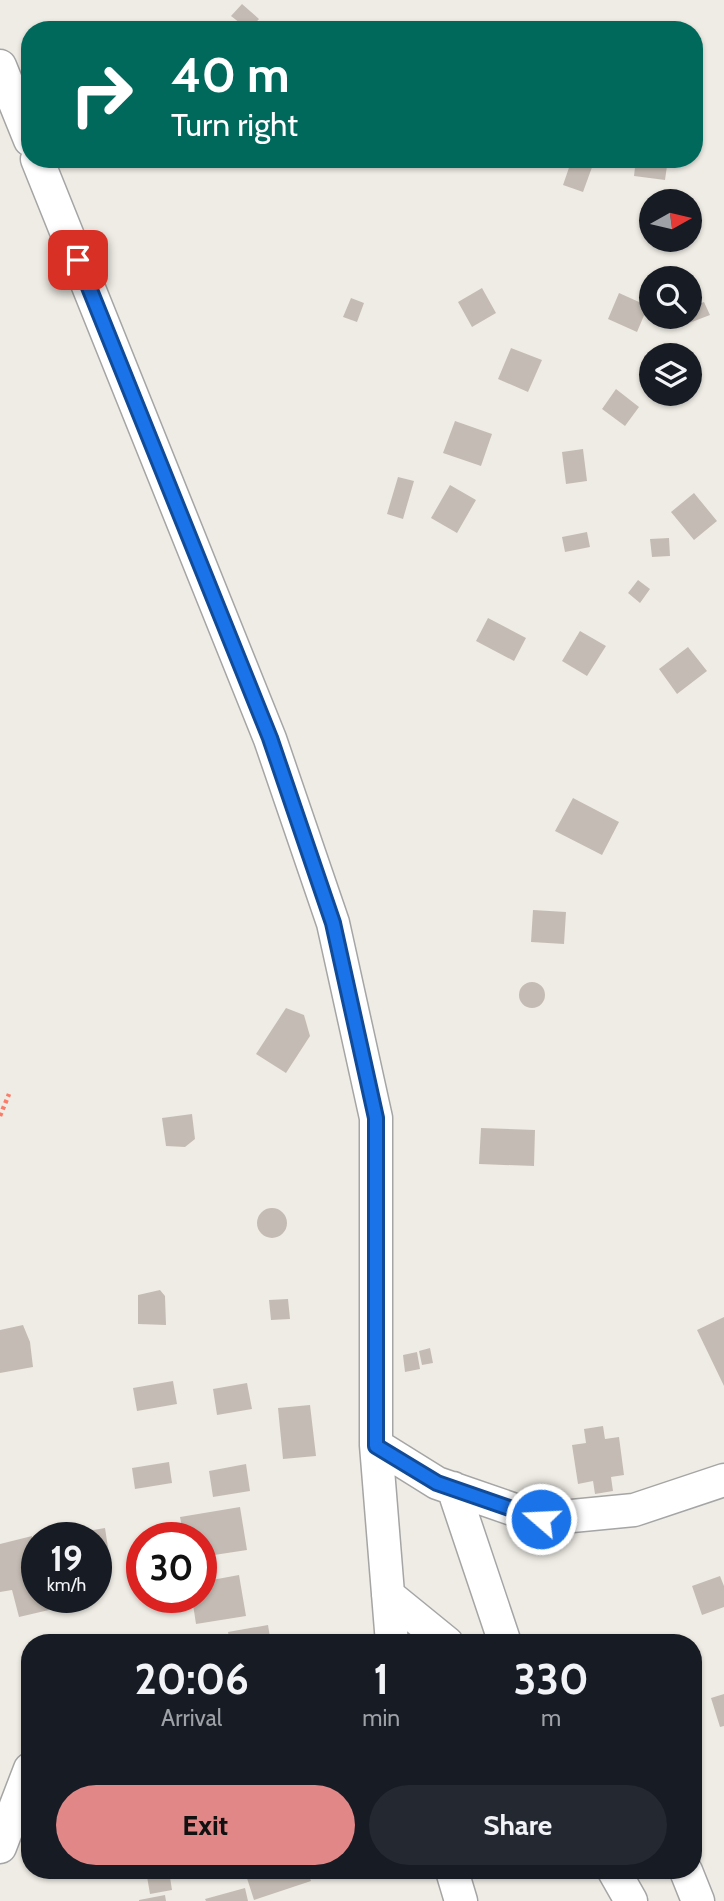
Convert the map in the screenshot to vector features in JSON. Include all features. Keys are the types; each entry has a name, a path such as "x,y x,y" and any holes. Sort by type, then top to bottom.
{"street":[{"path":"0,66 21,118"},
{"path":"41,168 270,738 333,923 376,1118 376,1446 391,1634"},
{"path":"376,1446 437,1483 541,1519 634,1510 724,1480"},
{"path":"453,1488 502,1634"},
{"path":"388,1594 436,1634"},
{"path":"0,1847 21,1792"},
{"path":"454,1879 461,1901"},
{"path":"619,1879 631,1901"},
{"path":"689,1879 698,1901"}],"path":[{"path":"0,1116 9,1094"}],"building":[{"path":"242,4 259,19 237,21 231,16"},
{"path":"569,168 592,168 583,192 563,185"},
{"path":"635,168 667,168 665,180 634,176"},
{"path":"482,288 496,313 472,327 458,302"},
{"path":"619,293 639,302 637,332 608,319"},
{"path":"351,298 364,303 357,322 343,317"},
{"path":"702,303 710,315 702,318"},
{"path":"511,348 542,360 528,392 498,379"},
{"path":"616,389 639,407 625,426 602,409"},
{"path":"455,421 492,434 481,466 443,453"},
{"path":"583,449 587,481 566,484 562,452"},
{"path":"398,477 414,481 403,519 387,514"},
{"path":"450,485 476,500 457,533 431,518"},
{"path":"694,493 717,521 694,540 671,512"},
{"path":"587,532 590,547 565,552 562,537"},
{"path":"669,538 670,556 652,557 650,539"},
{"path":"638,580 650,589 640,603 628,593"},
{"path":"488,618 526,638 514,661 476,641"},
{"path":"580,631 606,646 587,676 562,661"},
{"path":"688,647 707,671 677,694 659,669"},
{"path":"573,798 619,822 602,855 555,831"},
{"path":"533,910 566,912 564,944 531,942"},
{"path":"532,982 541,986 545,995 541,1004 532,1008 523,1004 519,995 523,986"},
{"path":"286,1008 304,1015 310,1036 286,1073 256,1054"},
{"path":"192,1114 195,1139 185,1147 166,1146 162,1118"},
{"path":"481,1128 535,1130 534,1166 479,1164"},
{"path":"272,1208 283,1212 287,1223 283,1234 272,1238 261,1234 257,1223 261,1212"},
{"path":"160,1290 165,1296 166,1325 138,1324 138,1295"},
{"path":"288,1299 290,1319 271,1320 269,1300"},
{"path":"724,1317 724,1386 697,1330"},
{"path":"23,1325 30,1342 33,1367 0,1373 0,1330"},
{"path":"430,1348 433,1363 422,1365 419,1351"},
{"path":"417,1352 420,1369 405,1372 403,1355"},
{"path":"173,1381 177,1404 137,1411 133,1388"},
{"path":"247,1383 252,1409 217,1415 213,1389"},
{"path":"310,1405 316,1456 283,1459 278,1408"},
{"path":"603,1426 605,1439 619,1437 624,1475 611,1477 613,1491 595,1494 593,1481 578,1484 572,1445 586,1443 584,1429"},
{"path":"169,1462 172,1483 135,1489 132,1468"},
{"path":"246,1464 250,1491 213,1497 209,1471"},
{"path":"240,1507 247,1550 217,1555 217,1522 181,1522 180,1517"},
{"path":"21,1539 21,1613 36,1613 19,1617 12,1590 0,1592 0,1544"},
{"path":"239,1575 246,1616 196,1624 194,1613 217,1613 217,1579"},
{"path":"720,1576 724,1586 724,1607 702,1615 692,1586"},
{"path":"268,1625 270,1634 228,1634"},
{"path":"724,1694 724,1726 720,1727 711,1698"},
{"path":"147,1879 170,1879 172,1890 150,1894"},
{"path":"247,1879 311,1881 254,1900"},
{"path":"245,1888 248,1901 205,1899"},
{"path":"165,1895 166,1901 139,1901 139,1900"}],"route":[{"path":"78,260 270,738 333,923 376,1118 376,1446 437,1483 541,1519"}]}
